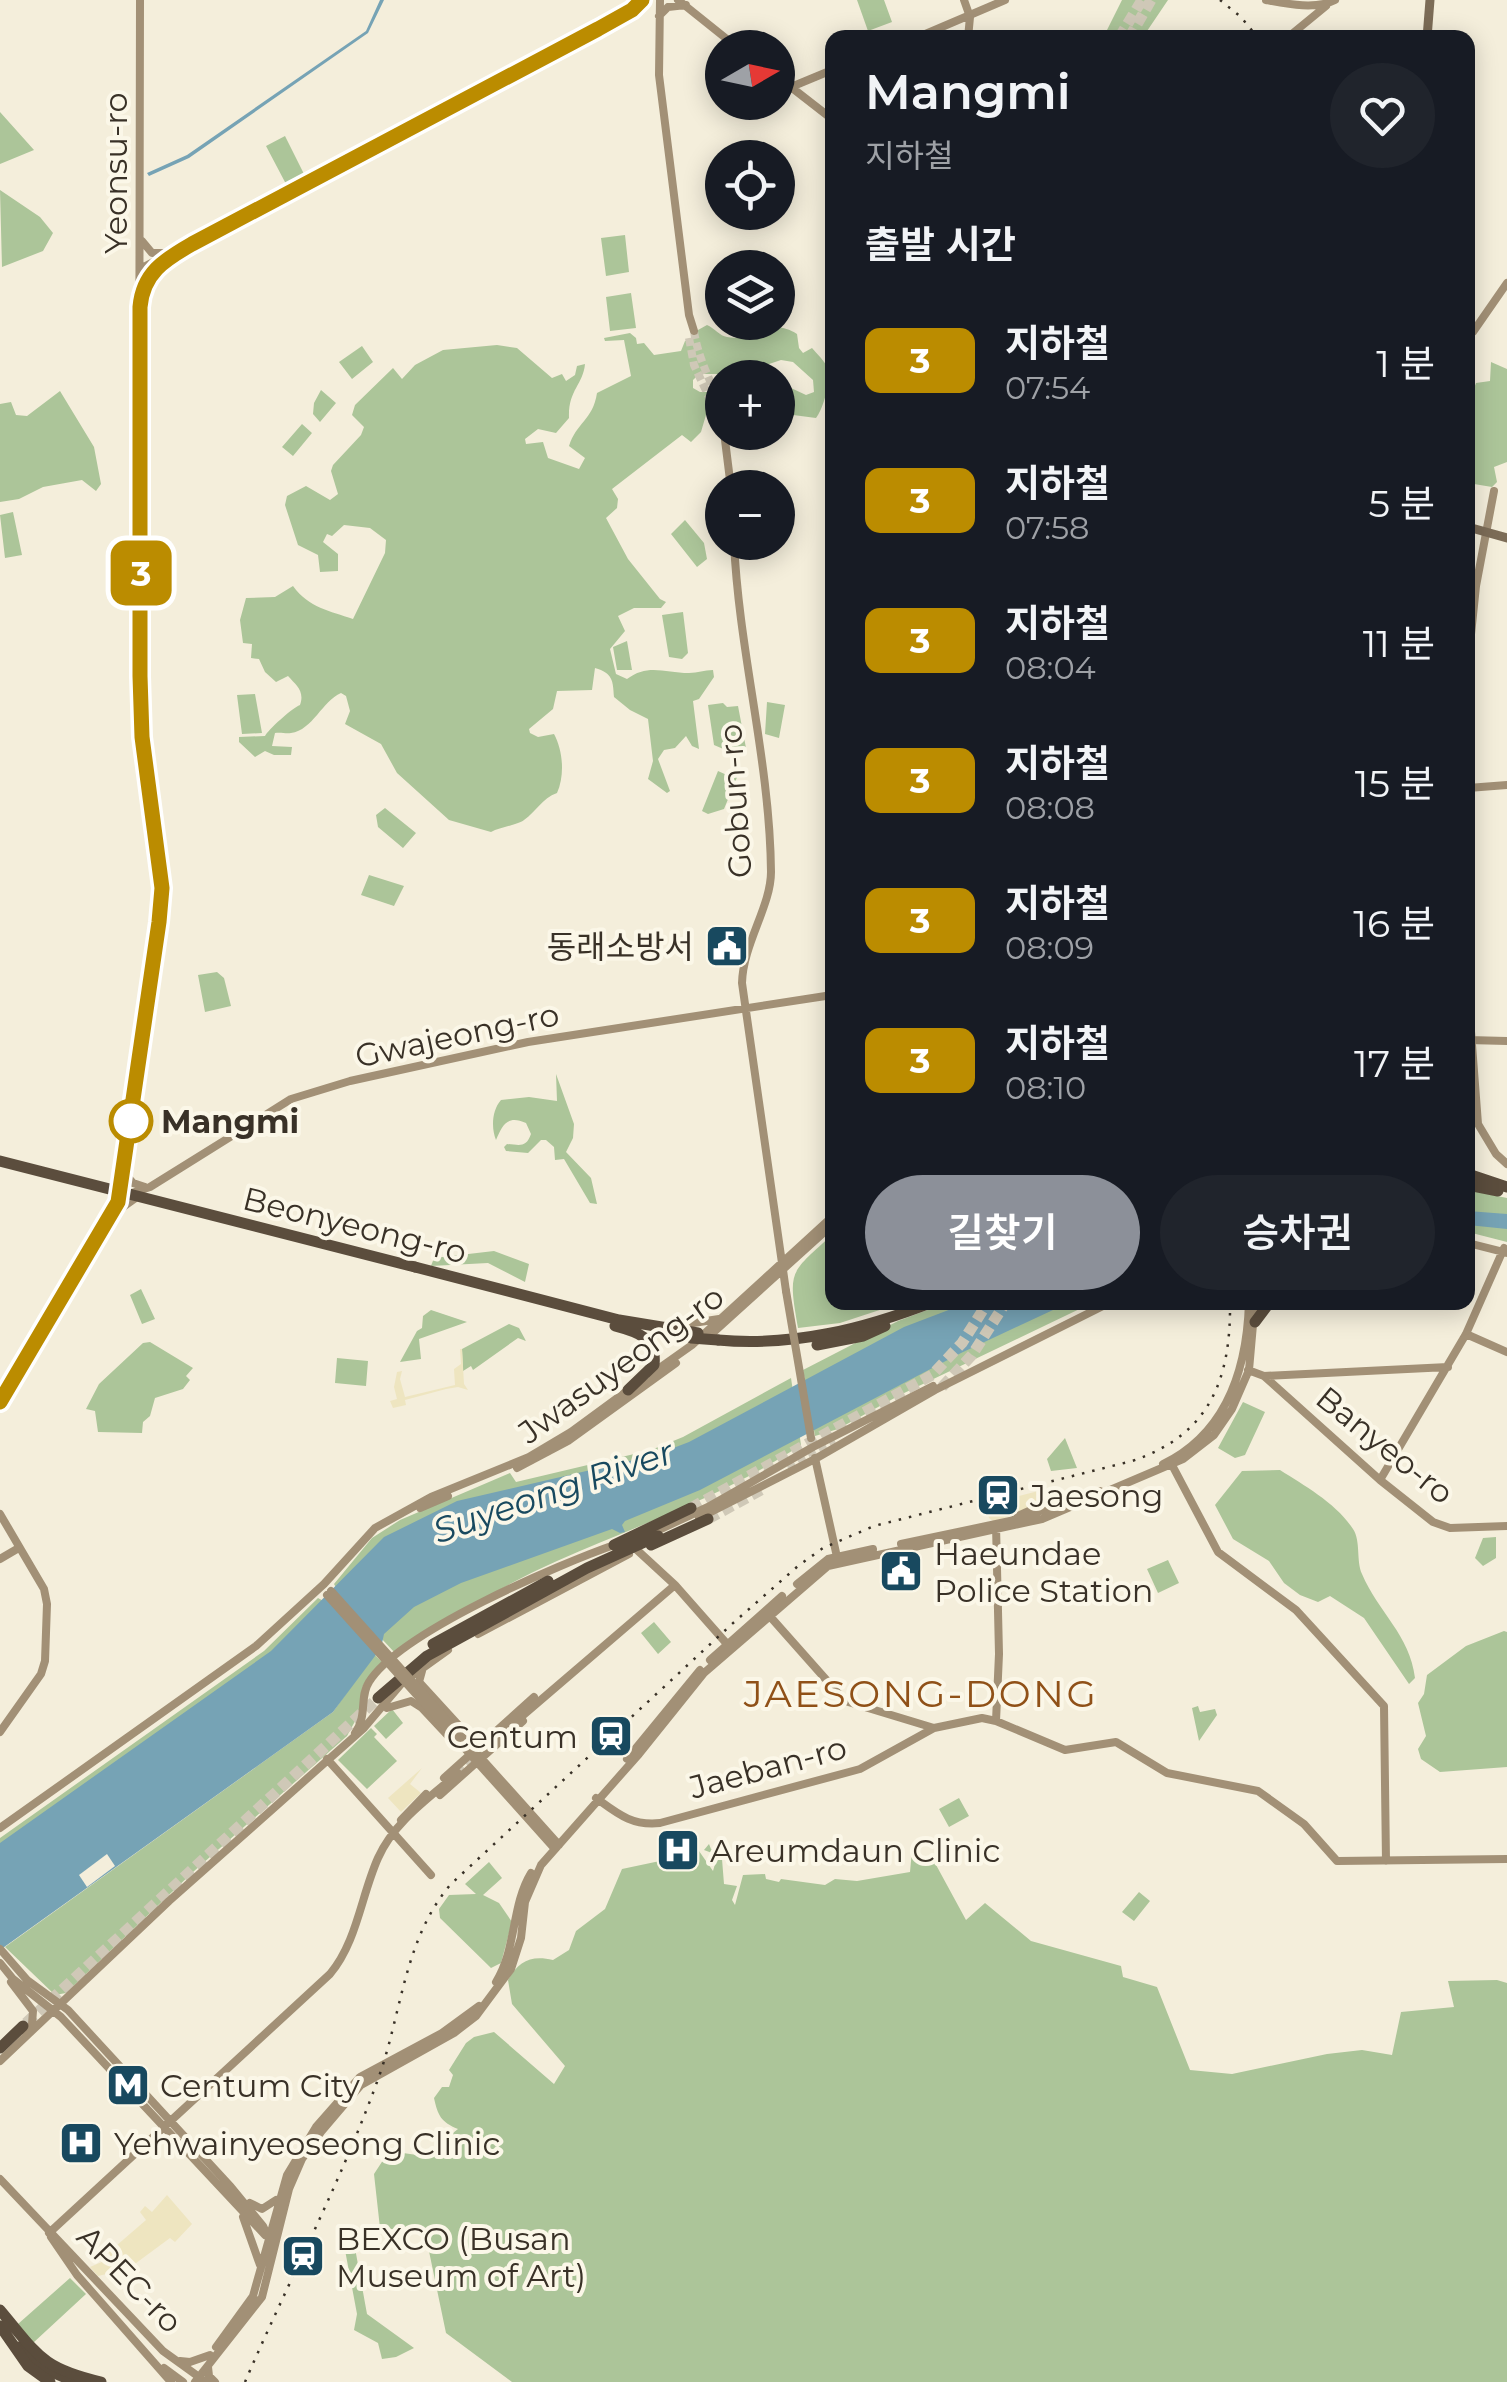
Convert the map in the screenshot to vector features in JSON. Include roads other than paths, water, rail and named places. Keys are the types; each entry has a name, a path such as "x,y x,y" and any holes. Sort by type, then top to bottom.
{"highway":[{"name":"Beonyeong-ro","path":"0,1164 414,1270 694,1336"},
{"path":"1475,1183 1507,1189"},
{"name":"Beonyeong-ro","path":"414,1270 563,1311 694,1336"},
{"path":"720,1338 813,1332 900,1310"},
{"path":"694,1336 785,1340 829,1334 908,1310"},
{"path":"818,1345 864,1336 918,1310"},
{"path":"1255,1322 1264,1310"},
{"path":"563,1311 628,1330 650,1341 654,1365 628,1390"},
{"path":"614,1545 692,1508"},
{"path":"417,1650 507,1602 709,1513"},
{"path":"647,1542 650,1560"},
{"path":"374,1690 427,1656 586,1568 647,1542"},
{"path":"374,1690 457,1620"},
{"path":"0,2038 20,2024 0,2048"},
{"path":"1,2319 51,2364 66,2372 110,2382"},
{"path":"1,2319 28,2366 50,2382"},
{"path":"1,2319 33,2366 60,2382"},
{"path":"1,2319 38,2364 78,2382"},
{"path":"1,2319 44,2364 64,2375 92,2382"},
{"path":"1,2319 43,2360 64,2373 101,2382"}],"main road":[{"name":"Yeonsu-ro","path":"0,1404 120,1194 162,897 142,746 140,0"},
{"path":"660,0 659,75 692,335"},
{"path":"964,0 970,16 969,30"},
{"path":"936,30 1004,0"},
{"path":"1266,0 1301,5 1331,2"},
{"path":"1428,30 1430,0"},
{"path":"140,269 641,2 659,16"},
{"path":"659,16 683,2 716,30"},
{"path":"1297,30 1331,2"},
{"path":"795,85 825,73"},
{"path":"795,90 825,114"},
{"path":"140,239 152,253 172,252"},
{"path":"140,294 172,252"},
{"path":"1475,329 1507,283"},
{"path":"1475,596 1494,491"},
{"path":"1475,529 1507,538"},
{"name":"Gobun-ro","path":"736,560 763,759 771,879 743,962 746,1009 782,1267 815,1459 837,1559"},
{"path":"1475,787 1507,785"},
{"name":"Gwajeong-ro","path":"120,1194 150,1187 291,1098 483,1051 825,996"},
{"name":"Yeonsu-ro","path":"0,1404 116,1212 147,1004"},
{"path":"1475,1040 1507,1041"},
{"path":"1475,1098 1480,1131 1507,1164"},
{"path":"124,1173 133,1183 150,1187"},
{"path":"116,1212 150,1187"},
{"name":"Jwasuyeong-ro","path":"782,1267 825,1227"},
{"name":"Jwasuyeong-ro","path":"0,1830 258,1650 326,1589 376,1534 424,1506 530,1462 568,1441 692,1352 825,1227"},
{"path":"778,1239 788,1252 802,1246"},
{"path":"778,1239 775,1263 766,1282 777,1282 786,1291"},
{"path":"1475,1242 1506,1252"},
{"path":"1475,1243 1506,1252"},
{"path":"1492,1249 1497,1265"},
{"path":"1380,1480 1448,1367 1506,1252"},
{"name":"Jwasuyeong-ro","path":"0,1830 235,1661 326,1589 363,1538 380,1525 431,1497 529,1457 570,1432 688,1348 766,1282"},
{"path":"709,1513 790,1467 815,1459 832,1442 1085,1310"},
{"path":"934,1388 1095,1310"},
{"path":"837,1559 1054,1516 1171,1464 1210,1428 1246,1369 1251,1310"},
{"path":"194,2380 248,2304 302,2159 345,2100 367,2082 454,2033 476,2016 510,1969 530,1886 541,1865 692,1679 727,1644 819,1572 852,1552 996,1527 1025,1511 1056,1506 1184,1459 1224,1422 1253,1349 1253,1310"},
{"path":"632,1317 674,1326 723,1317"},
{"path":"1466,1334 1507,1352"},
{"path":"1253,1349 1256,1364 1266,1376 1448,1367"},
{"name":"Banyeo-ro","path":"1246,1369 1266,1376 1380,1480 1433,1522 1450,1528 1507,1526"},
{"path":"1278,1388 1276,1380 1284,1375"},
{"path":"727,1644 650,1560 655,1548 709,1523 790,1467 812,1442 832,1442"},
{"path":"1179,1477 1184,1459"},
{"path":"1171,1464 1222,1557 1296,1610 1384,1706 1386,1861 1507,1859"},
{"path":"790,1467 809,1474 821,1486"},
{"path":"709,1513 739,1499"},
{"path":"0,1516 43,1596 41,1660 33,1682 0,1730"},
{"path":"0,1516 44,1589 47,1604 41,1674 0,1730"},
{"path":"996,1527 1000,1654 996,1720"},
{"path":"832,1538 842,1550 852,1552"},
{"path":"647,1542 436,1658 376,1704 368,1696 405,1649 478,1606 557,1566 614,1545 647,1542"},
{"path":"0,1558 17,1549"},
{"path":"493,1740 674,1586"},
{"path":"326,1589 385,1649 453,1731"},
{"path":"326,1589 555,1845"},
{"path":"457,1620 478,1606"},
{"path":"768,1613 845,1702 934,1728"},
{"path":"258,2304 279,2197 291,2164 304,2145 360,2078 442,2033 479,2006 505,1967 524,1886 542,1856 597,1799 704,1672 768,1613"},
{"path":"385,1649 395,1655 417,1650"},
{"path":"436,1658 420,1674 419,1682 463,1731 469,1749"},
{"path":"49,2234 337,1966 376,1861 406,1812 469,1749 561,1681"},
{"path":"395,1830 479,1761 542,1704 561,1681"},
{"path":"0,2061 169,1900 350,1740 402,1684"},
{"path":"350,1740 374,1690"},
{"path":"378,1713 410,1701 469,1749"},
{"name":"Jaeban-ro","path":"597,1799 628,1821 641,1825 660,1823 860,1769 934,1728 969,1719 996,1720 1065,1750 1116,1742 1167,1772 1258,1791 1304,1824 1336,1861 1386,1861"},
{"path":"328,1760 395,1830 431,1875"},
{"path":"395,1830 458,1772"},
{"path":"544,1833 568,1828"},
{"path":"542,1856 544,1833"},
{"path":"2,1956 58,2008 231,2188 272,2242"},
{"path":"2,1956 7,1973 33,2012 32,2024 18,2044"},
{"path":"7,1973 58,2008"},
{"path":"168,2126 238,2209 272,2242"},
{"name":"APEC-ro","path":"0,2179 194,2380"},
{"path":"231,2188 256,2208 267,2208 279,2197"},
{"path":"238,2209 252,2235 261,2269"},
{"name":"APEC-ro","path":"49,2234 69,2264 168,2382"},
{"path":"69,2264 83,2277 88,2274 86,2267"},
{"path":"95,2295 93,2289 100,2289 135,2321"},
{"path":"215,2382 208,2372 210,2359 258,2304 275,2296"},
{"path":"27,2345 58,2374 78,2382"},
{"name":"APEC-ro","path":"149,2356 194,2380"},
{"path":"174,2360 210,2359"}],"water":[{"path":"380,0 384,0 368,33 189,158 149,176 147,173 187,155 366,31"},
{"path":"1475,1212 1507,1214 1507,1229 1475,1226"},
{"name":"Suyeong River","path":"949,1310 1053,1310 961,1353 700,1490 625,1521 625,1532 612,1529 461,1583 414,1607 384,1634 381,1648 333,1712 0,1950 0,1843 271,1651 384,1537 457,1501 655,1455 689,1442 904,1327"}],"tunnel":[{"path":"1124,30 1142,0"},
{"path":"1134,30 1151,0"},
{"path":"694,331 705,369"},
{"path":"689,338 694,365 705,388"},
{"path":"691,1508 932,1375 962,1343 983,1310"},
{"path":"942,1387 972,1355 1001,1310"},
{"path":"788,1468 836,1443"},
{"path":"708,1519 761,1490"},
{"path":"26,2023 378,1698"},
{"path":"458,1773 493,1741"}],"railway":[{"path":"1220,0 1252,30"},
{"path":"245,2382 362,2120 423,1929 451,1884 732,1624 823,1548 874,1526 1132,1461 1180,1436 1198,1420 1220,1379 1230,1310"}],"metro line":[{"name":"3","path":"0,1402 118,1202 159,922 162,888 142,737 140,676 140,307 145,282 174,254 598,29 642,0"}],"place":[{"name":"동래소방서","path":"727,946"},
{"name":"Mangmi","path":"131,1121"},
{"name":"Jaesong","path":"998,1495"},
{"name":"Haeundae Police Station","path":"901,1571"},
{"name":"Centum","path":"611,1736"},
{"name":"Areumdaun Clinic","path":"678,1850"},
{"name":"Centum City","path":"128,2085"},
{"name":"Yehwainyeoseong Clinic","path":"81,2143"},
{"name":"BEXCO (Busan Museum of Art)","path":"303,2256"}],"district":[{"name":"JAESONG-DONG","path":"921,1693"}]}
